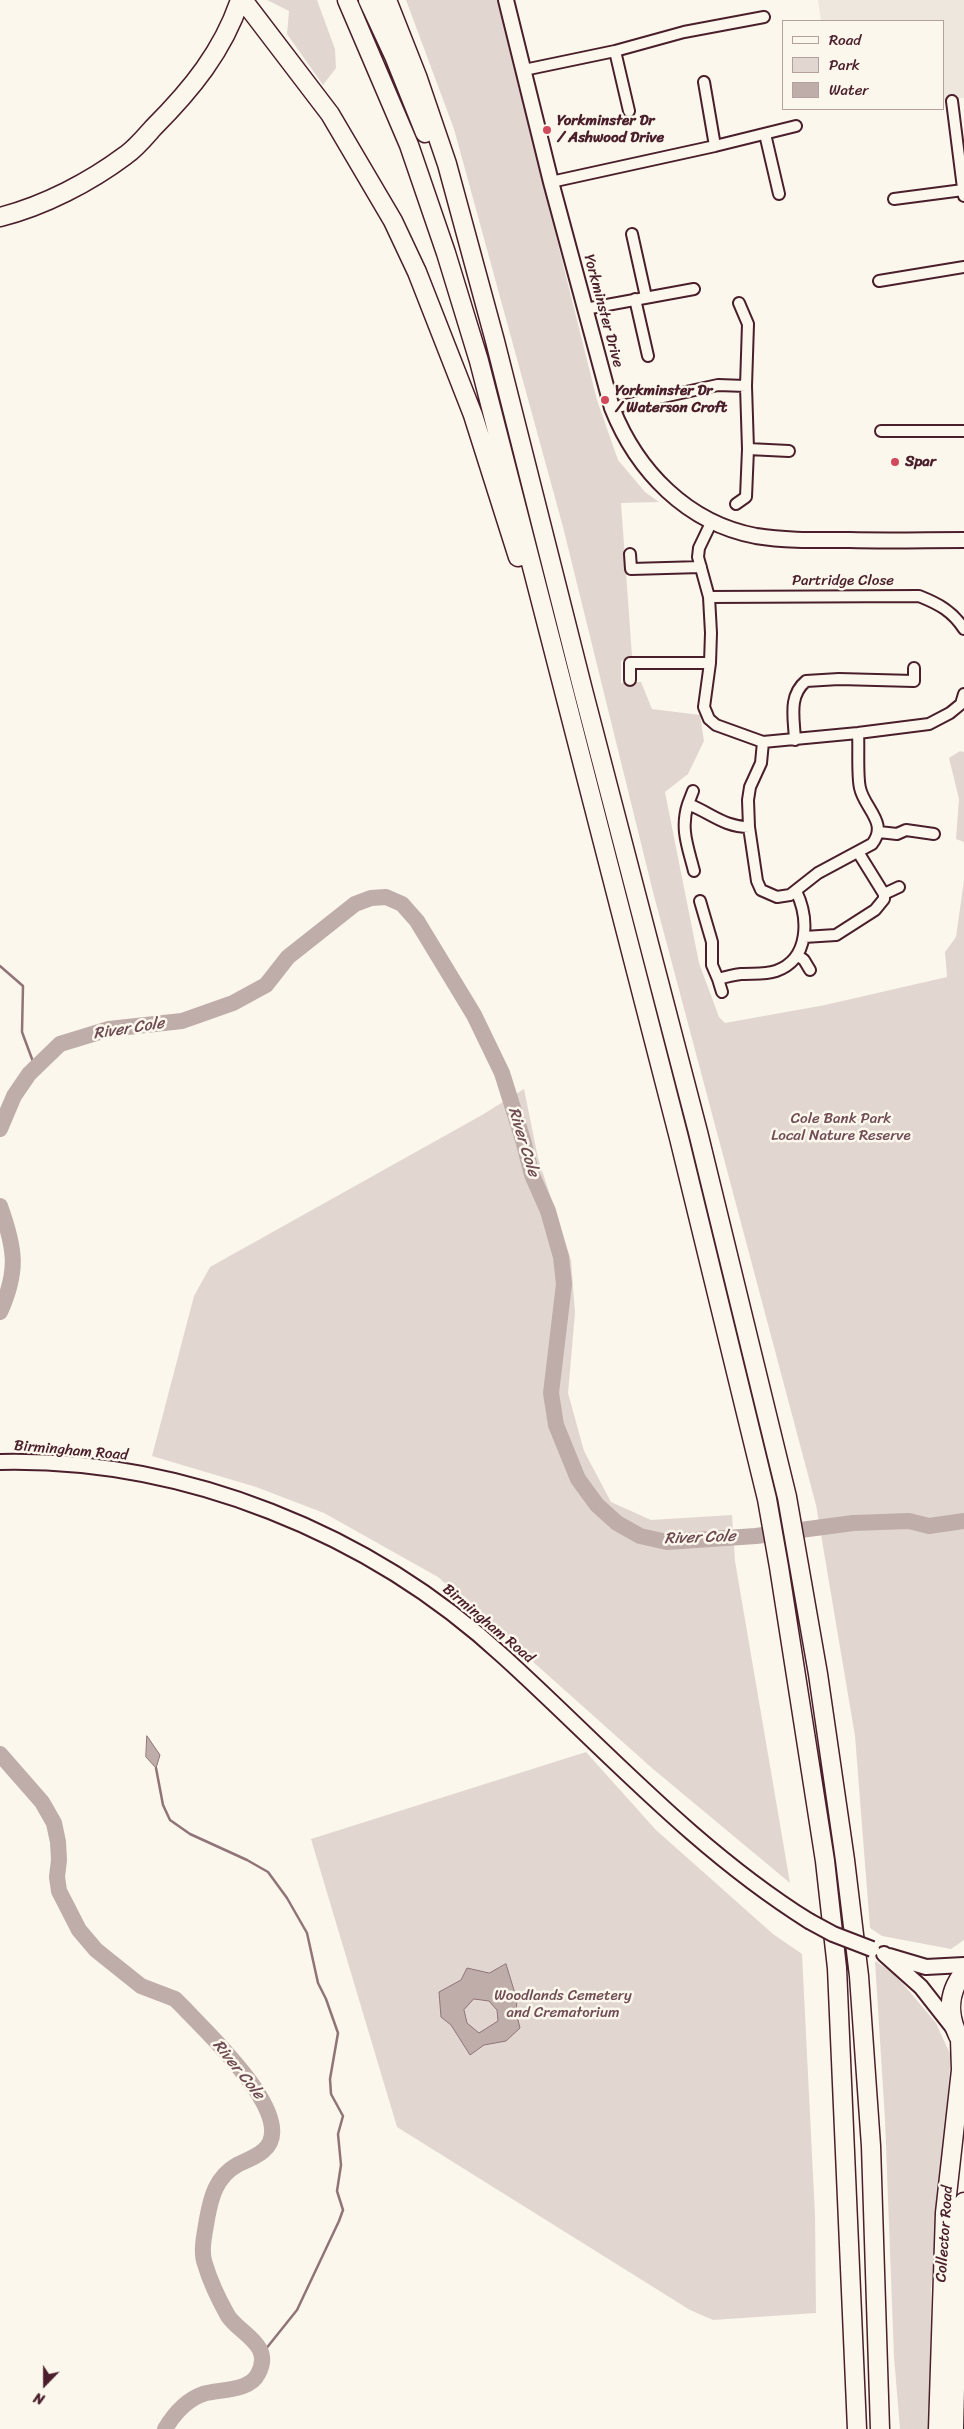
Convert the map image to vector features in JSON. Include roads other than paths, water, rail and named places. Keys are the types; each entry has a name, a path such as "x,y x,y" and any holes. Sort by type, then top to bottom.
{"highway":[{"path":"0,217 18,212 71,188 127,155 185,96 226,35 242,0 330,114 393,221 417,272 473,415 531,603 559,678"},
{"path":"347,0 408,145 446,253 479,361 559,678 679,1138 767,1499 825,1861 837,1968 856,2429"},
{"path":"368,0 394,56 431,150 495,341"},
{"path":"387,0 417,76 447,164 495,341 698,1132 787,1497 800,1565 846,1860 859,1976 871,2146 880,2429"},
{"name":"Collector Road","path":"938,2429 945,2213 960,2070 959,2038 950,2007 958,1980 964,1972"},
{"name":"Collector Road","path":"954,2429 958,2268 964,2202"}],"main road":[{"name":"Yorkminster Drive","path":"506,0 551,182 612,408 625,437 651,474 677,500 712,521 754,536 780,539 964,540"},
{"name":"Birmingham Road","path":"0,1462 90,1466 171,1481 273,1512 322,1533 366,1556 429,1596 503,1655 711,1851 754,1885 809,1921 833,1934 926,1967 964,1965"},
{"name":"Birmingham Road","path":"878,1951 920,1987 959,2038"}],"street":[{"path":"524,70 615,51 684,32 764,17"},
{"path":"615,51 629,111"},
{"path":"704,82 715,146"},
{"path":"894,199 964,193 952,102"},
{"path":"551,182 796,126"},
{"path":"766,134 779,194"},
{"path":"632,234 648,356"},
{"path":"879,281 964,267"},
{"path":"585,309 694,289"},
{"path":"736,504 746,497 748,449 746,386 748,324 739,303"},
{"path":"612,408 718,385 746,386"},
{"path":"880,431 964,431"},
{"path":"748,449 789,451"},
{"path":"712,521 699,548 698,557 709,597 710,663 704,707 710,719 716,725 763,742 858,733 929,724 962,704 964,694"},
{"path":"630,554 631,569 701,567"},
{"name":"Partridge Close","path":"709,597 919,596 942,605 956,617 964,629"},
{"path":"630,680 630,663 710,663"},
{"path":"795,740 793,698 796,690 806,681 839,679 914,681 914,668"},
{"path":"763,742 761,763 750,787 749,827 757,881 761,890 771,896 783,898 796,891 818,873 872,844 880,832 878,822 860,788 858,733"},
{"path":"692,791 683,819 694,871"},
{"path":"688,804 710,813 726,824 734,827 749,827"},
{"path":"880,832 897,834 906,830 934,834"},
{"path":"804,937 836,935 875,910 884,899 884,894 858,852"},
{"path":"884,894 899,887"},
{"path":"718,979 739,974 765,974 778,971 790,963 797,955 804,937 804,908 796,891"},
{"path":"700,901 712,942 712,965 722,992"},
{"path":"797,955 810,970"}],"water":[{"path":"147,1736 160,1755 156,1768 146,1757"},
{"path":"506,1964 517,2000 516,2012 520,2028 506,2041 484,2045 470,2055 451,2025 441,2017 439,1992 461,1980 467,1968 489,1973","holes":["474,1999 489,2001 497,2010 498,2021 479,2033 467,2023 464,2010"]}],"waterway":[{"name":"River Cole","path":"0,1129 14,1096 29,1074 60,1044 109,1029 182,1021 233,1003 266,985 288,957 355,904 371,898 386,897 402,904 417,921 474,1015 502,1073 532,1175 548,1211 561,1257 564,1284 551,1393 556,1425 578,1479 597,1505 617,1523 640,1536 667,1542 756,1536 853,1523 909,1521 929,1526 964,1521"},
{"path":"0,966 23,986 22,1032 35,1067"},
{"name":"River Cole","path":"0,1206 9,1234 13,1259 10,1284 0,1312"},
{"name":"River Cole","path":"0,1754 42,1802 54,1823 58,1842 59,1860 57,1877 59,1891 79,1930 96,1950 141,1986 175,1999 229,2055 246,2076 261,2098 270,2118 272,2137 263,2151 237,2165 224,2175 219,2182 209,2211 203,2248 207,2270 221,2304 233,2322 259,2348 262,2355 262,2364 254,2380 248,2384 233,2389 210,2392 191,2400 176,2413 165,2429"},
{"path":"156,1768 163,1805 170,1820 190,1834 247,1860 268,1872 287,1898 307,1933 318,1983 338,2033 330,2079 331,2094 343,2116 338,2134 341,2165 337,2191 343,2210 297,2310 261,2355"}],"place":[{"name":"Yorkminster Dr / Ashwood Drive","path":"547,130"},
{"name":"Yorkminster Dr / Waterson Croft","path":"605,400"},
{"name":"Spar","path":"895,462"}],"park label":[{"name":"Cole Bank Park Local Nature Reserve","path":"841,1128"},
{"name":"Woodlands Cemetery and Crematorium","path":"563,2004"}]}
